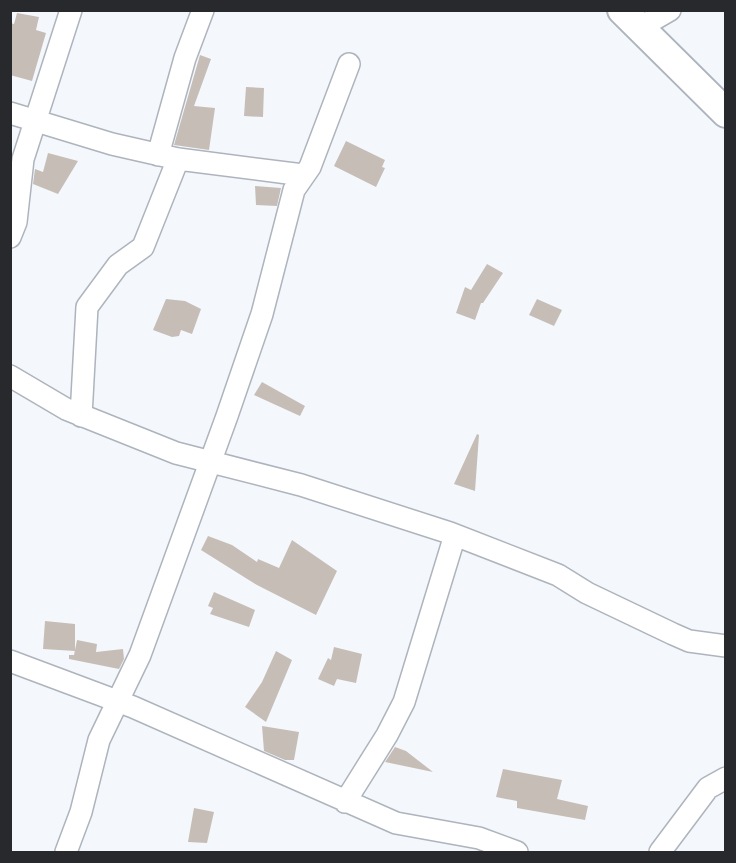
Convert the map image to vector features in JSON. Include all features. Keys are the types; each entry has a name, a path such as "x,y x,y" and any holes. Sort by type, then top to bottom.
{"street":[{"path":"10,237 16,222 23,159 71,10"},
{"path":"81,416 87,307 118,265 143,247 168,157 185,58 203,10"},
{"path":"631,19 670,10"},
{"path":"631,19 726,112"},
{"path":"66,852 81,812 96,748 140,655 208,462 227,416 262,314 294,190 310,166 349,64"},
{"path":"10,113 168,157 303,175"},
{"path":"10,376 81,416 176,453 301,485 454,535 558,575 587,593 689,641 726,646"},
{"path":"345,802 387,735 404,702 454,535"},
{"path":"10,661 119,702 396,824 479,838 517,852"},
{"path":"660,852 708,788 726,778"}],"building":[{"path":"17,13 39,17 36,30 46,33 32,81 10,75 10,23 14,24"},
{"path":"200,55 211,59 194,106 215,108 209,150 174,145"},
{"path":"246,87 264,88 263,117 244,116"},
{"path":"346,141 385,160 382,167 385,168 376,187 334,166"},
{"path":"48,153 78,161 58,194 33,184 35,169 43,172"},
{"path":"255,186 281,188 277,206 256,205"},
{"path":"487,264 503,273 481,303 475,320 456,313 465,287 471,290"},
{"path":"166,299 185,301 201,309 192,334 181,330 179,336 172,337 153,330"},
{"path":"537,299 562,310 554,326 529,315"},
{"path":"262,382 305,406 300,416 254,395"},
{"path":"477,434 479,435 475,491 454,484"},
{"path":"208,536 232,545 257,562 258,559 279,568 292,540 337,571 316,615 257,585 201,550"},
{"path":"214,592 255,610 249,627 210,614 213,608 208,606"},
{"path":"45,621 75,624 75,651 43,649"},
{"path":"77,640 97,644 96,652 123,649 124,659 119,669 69,659 69,655 74,655"},
{"path":"334,647 362,654 356,683 337,679 334,686 318,679 328,658 331,660"},
{"path":"276,651 292,660 266,722 245,707 262,682"},
{"path":"262,726 299,732 294,760 285,760 264,751"},
{"path":"395,747 406,751 433,772 385,762"},
{"path":"503,769 562,780 557,799 588,806 585,820 517,808 517,801 496,797"},
{"path":"194,808 214,812 207,843 188,842"}]}
